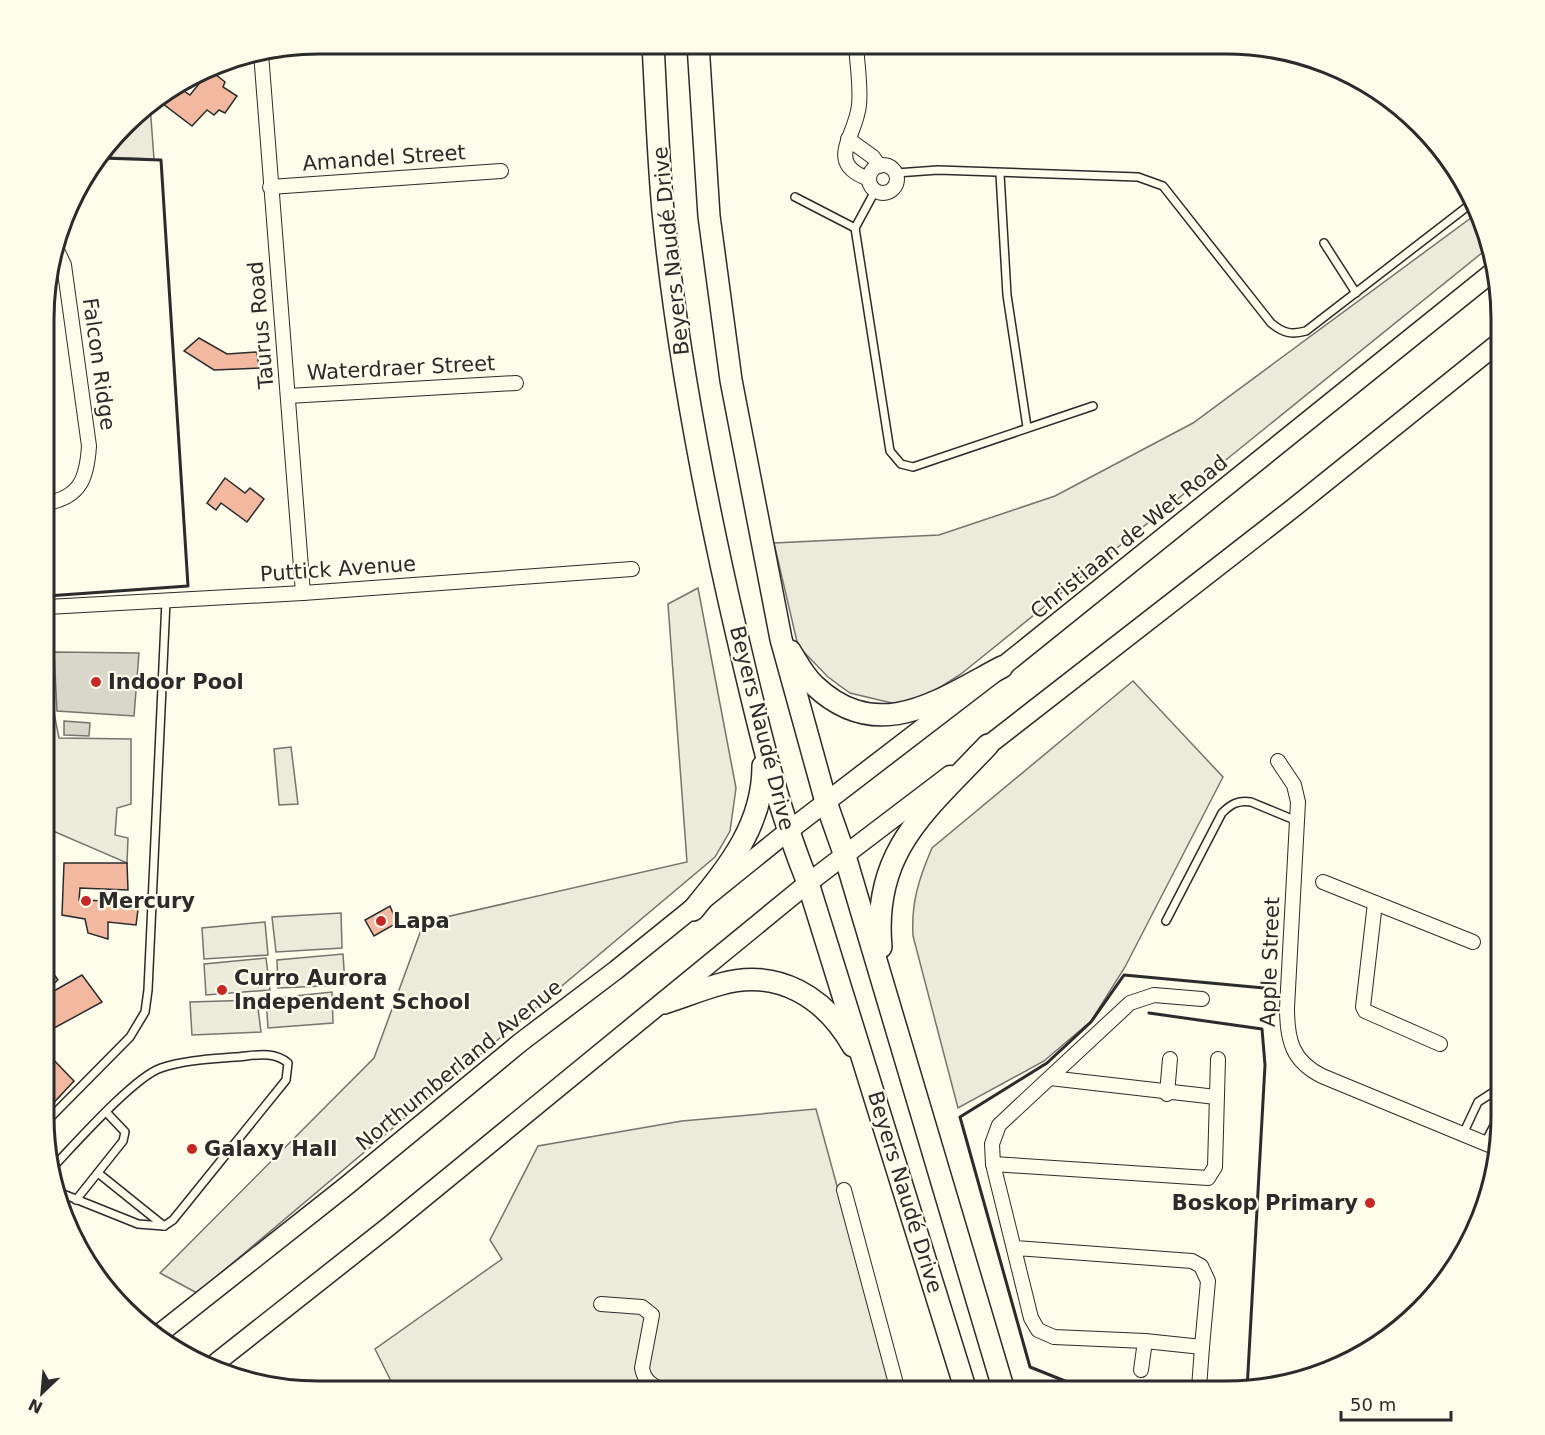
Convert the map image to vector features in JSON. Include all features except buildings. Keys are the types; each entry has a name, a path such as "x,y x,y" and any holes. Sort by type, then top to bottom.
{"main road":[{"name":"Beyers Naudé Drive","path":"654,54 663,210 675,309 707,503 763,741 787,832 808,883 963,1381"},
{"name":"Beyers Naudé Drive","path":"699,54 709,216 731,380 780,639 826,802 845,856 1001,1381"},
{"name":"Christiaan de Wet Road","path":"787,832 1002,667 1487,276"},
{"path":"218,1361 664,1003 808,883 1301,502 1491,349"},
{"path":"780,639 813,684 832,699 854,710 881,716 917,711 1002,667"},
{"path":"693,910 721,877 753,824 763,782 763,741"},
{"path":"884,991 879,908 885,877 895,852 914,824 988,746"},
{"name":"Northumberland Avenue","path":"164,1330 345,1187 521,1042 693,910 787,832"},
{"path":"664,1003 721,984 748,980 784,983 817,1001 831,1016 844,1031 869,1076"}],"street":[{"path":"856,54 859,104 845,155 848,167 854,174 884,193 892,191 897,183 896,173 887,166 879,166 872,171 872,185"},
{"name":"Taurus Road","path":"262,61 303,593"},
{"path":"848,139 873,157 879,166"},
{"name":"Amandel Street","path":"270,187 501,171"},
{"name":"Falcon Ridge","path":"54,501 70,495 79,487 86,468 89,446 64,265 61,259"},
{"name":"Waterdraer Street","path":"288,396 516,383"},
{"name":"Puttick Avenue","path":"54,607 303,593 632,569"},
{"name":"Apple Street","path":"1278,761 1290,777 1298,795 1287,1008 1288,1036 1292,1050 1308,1068 1315,1072 1489,1145"},
{"path":"1323,882 1473,942"},
{"path":"1375,903 1363,1006 1365,1011 1440,1044"},
{"path":"1202,999 1154,995 1130,1003 999,1125 992,1144 993,1164 1031,1318 1038,1330 1054,1337 1145,1341 1202,1347"},
{"path":"1167,1094 1170,1059"},
{"path":"993,1164 1208,1178 1215,1167 1218,1059"},
{"path":"1050,1078 1167,1094 1216,1097"},
{"path":"843,1190 895,1381"},
{"path":"1015,1248 1192,1261 1201,1266 1208,1281 1200,1381"},
{"path":"602,1304 642,1307 652,1315 642,1368 643,1376 647,1381"},
{"path":"1141,1370 1145,1341"}],"lane":[{"path":"896,173 938,170 1000,174 1138,177 1163,186 1271,323 1286,333 1305,332 1466,207"},
{"path":"1000,174 1007,296 1027,427"},
{"path":"872,185 855,228 890,451 895,460 913,467 1093,406"},
{"path":"795,197 855,228"},
{"path":"1324,243 1356,293"},
{"path":"54,1114 130,1037 145,1012 148,990 166,601"},
{"path":"1166,921 1222,813 1229,806 1244,801 1251,802 1297,821"},
{"path":"58,1162 107,1113 147,1076 159,1068 182,1062 267,1054 282,1057 288,1063 286,1080 262,1113 173,1220 164,1226 138,1224 66,1196"},
{"path":"1463,1134 1478,1102 1491,1094"},
{"path":"76,1200 123,1141 125,1132 107,1113"},
{"path":"98,1173 164,1226"}],"shaded area":[{"path":"151,115 154,159 110,157"},
{"path":"1471,218 1482,253 961,674 936,690 900,705 850,693 828,677 798,646 774,543 939,535 1055,496 1193,423"},
{"path":"698,588 736,788 730,831 715,857 197,1293 160,1273 374,1058 424,922 687,862 668,604"},
{"name":"Indoor Pool","path":"54,652 139,653 134,716 57,711"},
{"path":"1133,681 1223,777 1125,967 1091,1021 1044,1061 958,1108 913,936 915,902 927,859 932,848"},
{"path":"54,713 59,738 131,739 131,804 117,808 115,835 128,838 127,863 54,831"},
{"path":"64,721 90,723 89,736 64,735"},
{"path":"291,747 298,804 279,805 274,749"},
{"path":"341,913 342,948 276,952 272,917"},
{"path":"265,922 268,955 204,959 202,928"},
{"path":"343,954 345,985 278,988 277,960"},
{"path":"266,958 270,990 206,995 204,964"},
{"path":"332,992 333,1023 268,1028 266,999"},
{"path":"257,1000 261,1032 192,1035 190,1002"},
{"path":"816,1109 890,1381 391,1381 375,1349 502,1259 490,1240 538,1146 682,1121"}],"wall":[{"path":"54,596 188,586 161,160 109,158"},
{"path":"1065,1381 1030,1367 960,1117 1047,1063 1091,1022 1124,975 1264,988"},
{"path":"1149,1013 1262,1029 1265,1065 1248,1380"}],"place":[{"name":"Indoor Pool","path":"96,682"},
{"name":"Mercury","path":"86,901"},
{"name":"Lapa","path":"381,921"},
{"name":"Curro Aurora Independent School","path":"222,990"},
{"name":"Galaxy Hall","path":"192,1149"},
{"name":"Boskop Primary","path":"1370,1203"}]}
